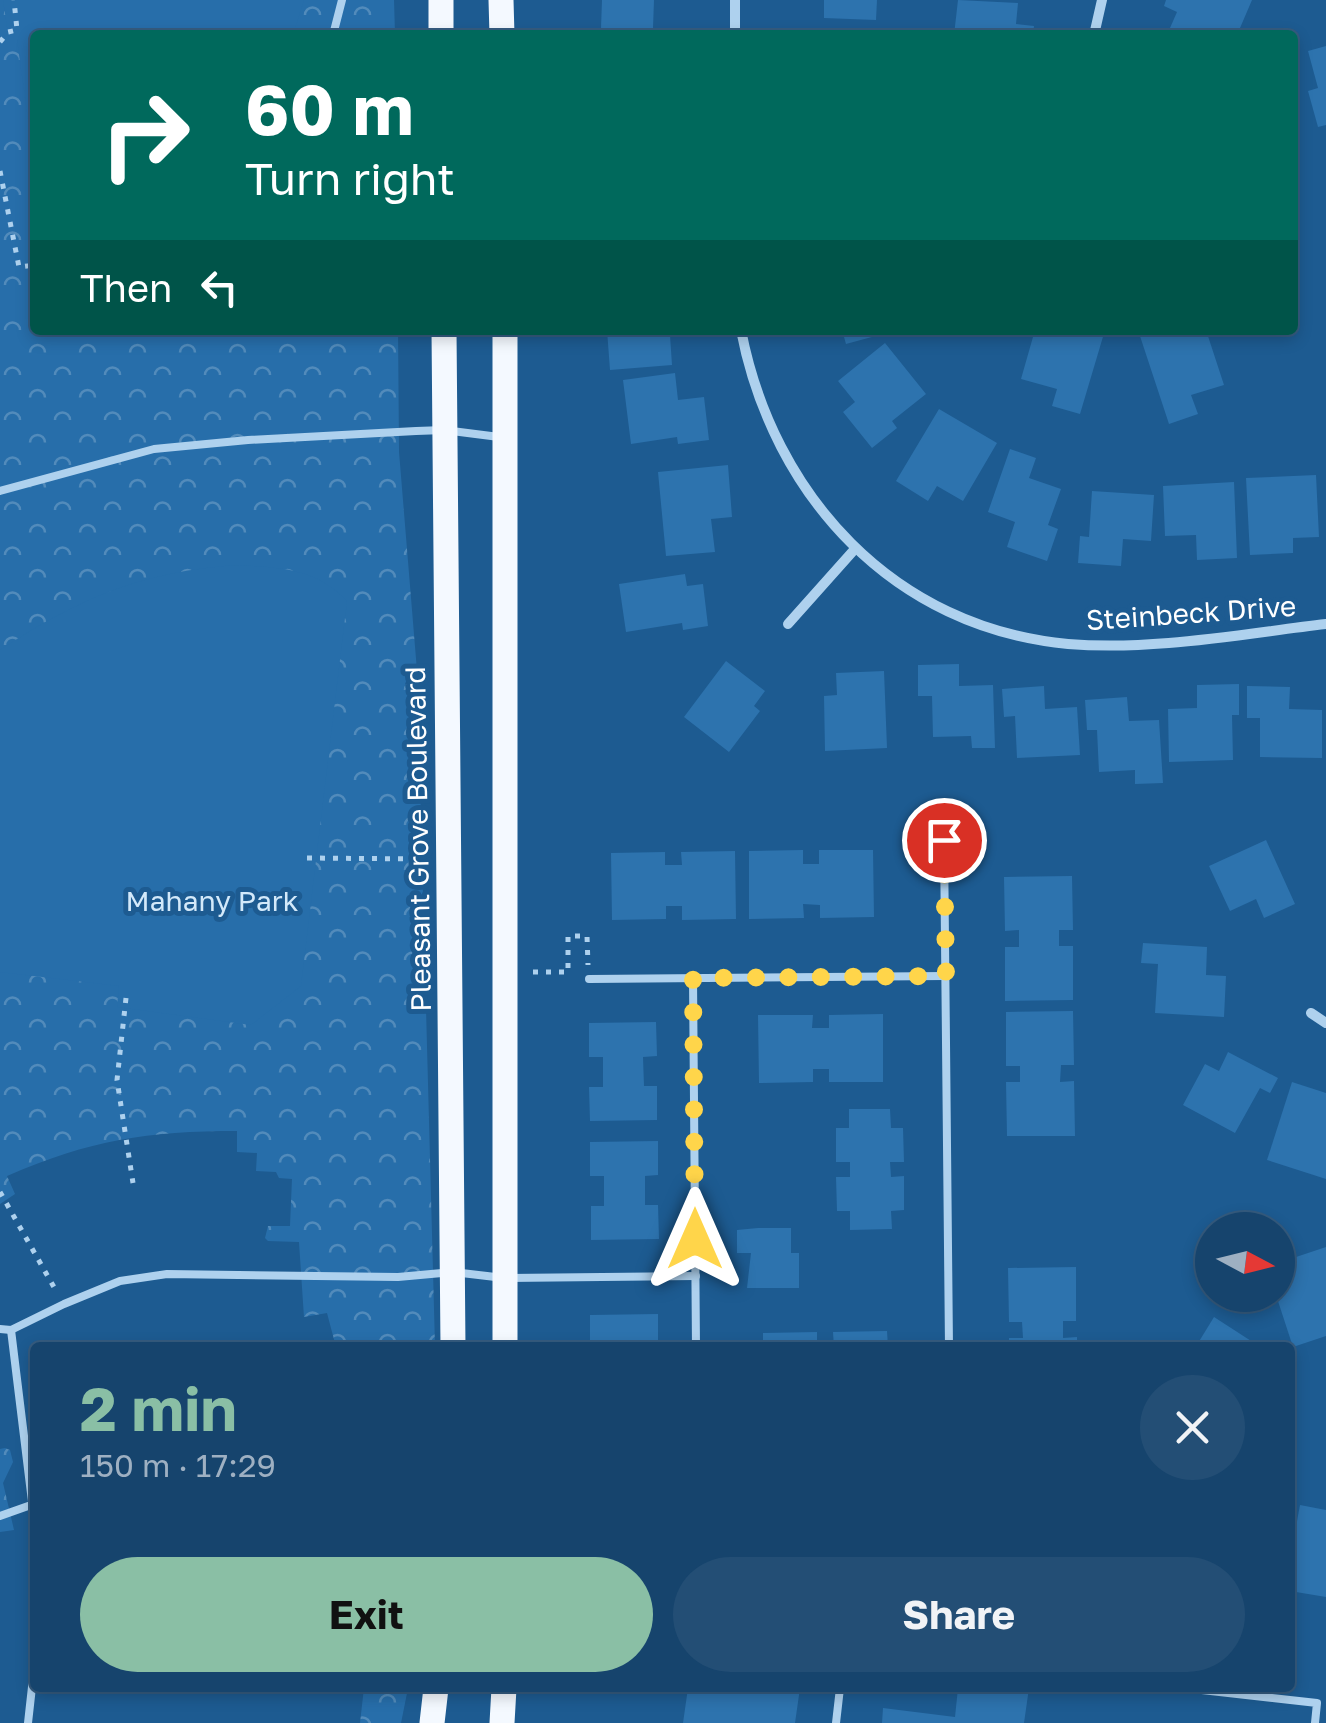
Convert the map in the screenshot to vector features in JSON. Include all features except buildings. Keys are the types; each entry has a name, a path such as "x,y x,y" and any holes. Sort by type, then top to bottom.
{"main road":[{"path":"441,0 441,30"},
{"path":"501,0 502,30"},
{"name":"Pleasant Grove Boulevard","path":"444,335 453,1342"},
{"path":"504,1342 505,335"},
{"path":"432,1723 438,1692"},
{"path":"440,1692 445,1723"},
{"path":"502,1723 504,1692"}],"street":[{"path":"735,0 735,30"},
{"path":"1095,30 1102,0"},
{"name":"Steinbeck Drive","path":"742,335 750,376 782,450 817,505 854,550 900,584 943,607 983,624 1066,644 1158,644 1326,624"},
{"path":"788,624 854,550"},
{"path":"1311,1014 1326,1022"}],"lane":[{"path":"334,30 342,0"},
{"path":"0,491 154,449 323,434 444,430 506,438"},
{"path":"944,840 948,1342"},
{"path":"589,979 946,976"},
{"path":"693,978 696,1342"},
{"path":"0,1330 11,1330 120,1281 168,1274 398,1278 453,1272 504,1278 696,1276"},
{"path":"11,1330 30,1474"},
{"path":"0,1516 30,1506"},
{"path":"28,1723 31,1692"},
{"path":"836,1723 840,1692"},
{"path":"1217,1692 1317,1704 1315,1723"}],"path":[{"path":"0,42 8,32 18,30 14,0"},
{"path":"0,171 19,266 30,266"},
{"path":"307,858 449,859"},
{"path":"505,972 568,972 568,936 586,936 589,979"},
{"path":"126,998 117,1080 133,1184"},
{"path":"0,1192 64,1304"}],"green space":[{"name":"Mahany Park","path":"0,0 394,0 395,30 30,30 30,335 398,335 399,452 417,671 435,1342 335,1342 327,1313 304,1317 299,1242 265,1238 268,1226 290,1226 292,1179 279,1178 276,1172 256,1171 257,1153 237,1152 237,1131 147,1136 65,1154 7,1176 15,1194 0,1204"},
{"path":"3,0 304,0 295,30 30,30 28,119 17,40 9,40"},
{"path":"239,565 310,576 347,601 301,986 251,1025 117,1007 119,986 0,972 0,650 57,616 113,590 172,574"},
{"path":"0,1449 10,1450 13,1462 3,1483 14,1530 0,1532"},
{"path":"364,1692 407,1692 401,1723 360,1723"}],"route":[{"path":"695,1239 693,978 946,976 944,840"}]}
